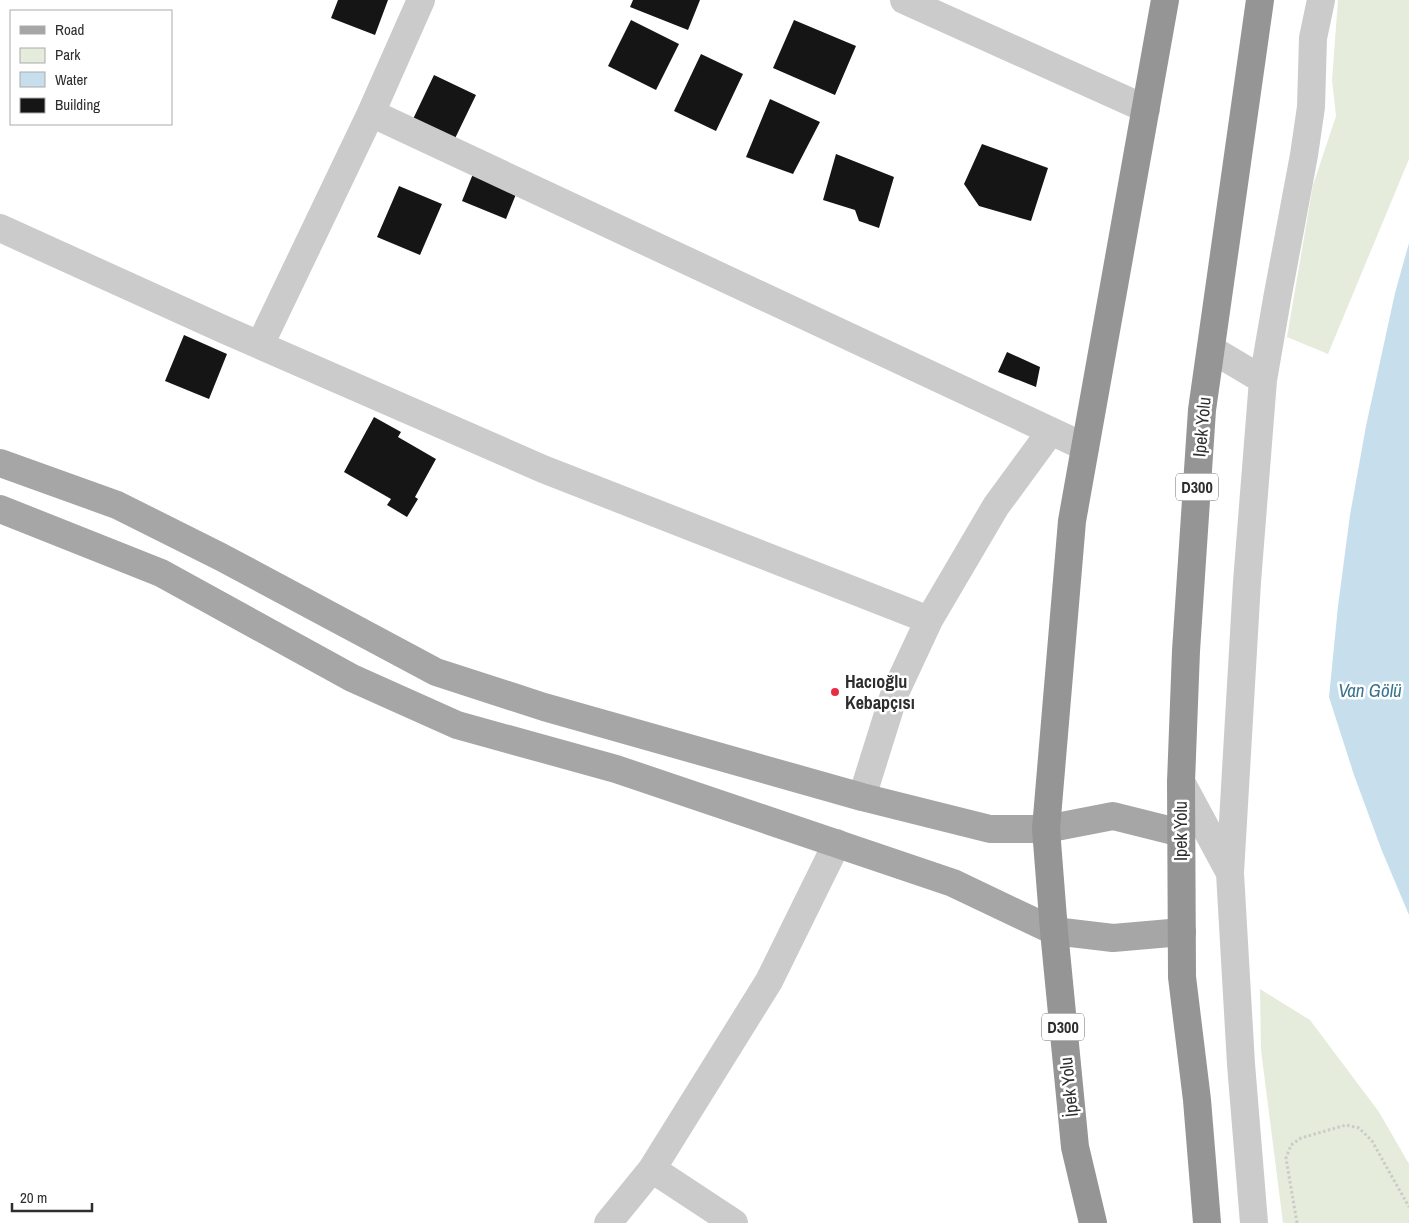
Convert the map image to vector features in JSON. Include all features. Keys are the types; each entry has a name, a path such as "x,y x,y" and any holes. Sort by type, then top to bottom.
{"highway":[{"name":"D300","path":"1046,829 1072,521 1165,0"},
{"name":"Ipek Yolu","path":"1207,1223 1197,1100 1182,977 1181,782 1186,652 1202,410 1260,0"},
{"name":"İpek Yolu","path":"1046,829 1075,1147 1093,1223"}],"main road":[{"path":"0,463 117,505 221,557 436,672 544,707 862,797 990,829 1046,829 1114,816 1181,833"},
{"path":"0,509 161,573 352,678 457,725 616,769 953,883 1054,931 1113,938 1182,932"}],"street":[{"path":"260,345 371,113 421,0"},
{"path":"904,0 1146,109"},
{"path":"1254,1223 1241,1064 1230,873 1247,582 1264,380 1304,156 1311,107 1313,38 1321,0"},
{"path":"371,113 1085,447"},
{"path":"0,228 543,469 929,620"},
{"path":"1211,349 1264,380"},
{"path":"862,797 894,696 929,620 996,506 1050,431"},
{"path":"1181,782 1230,873"},
{"path":"608,1223 652,1169 769,981 837,843"},
{"path":"652,1169 734,1223"}],"path":[{"path":"1296,1223 1286,1158 1291,1145 1301,1138 1346,1125 1359,1128 1372,1141 1409,1207"}],"green space":[{"path":"1338,0 1409,0 1409,159 1328,354 1287,337 1313,185 1336,116 1332,80"},
{"path":"1260,989 1310,1020 1379,1112 1409,1164 1409,1223 1283,1223 1261,1050"}],"water":[{"name":"Van Gölü","path":"1409,243 1409,915 1382,851 1354,775 1329,697 1350,515 1366,426 1395,293"}],"building":[{"path":"338,0 388,0 375,35 331,18"},
{"path":"633,0 700,0 688,30 630,7"},
{"path":"631,20 679,44 656,90 608,66"},
{"path":"794,20 856,46 835,95 773,68"},
{"path":"701,54 743,74 716,131 674,111"},
{"path":"434,75 476,95 446,157 404,138"},
{"path":"770,99 820,122 793,174 746,157"},
{"path":"982,144 1048,168 1031,221 979,206 964,184"},
{"path":"481,154 525,172 506,219 462,201"},
{"path":"836,154 894,177 879,228 859,221 855,210 823,200"},
{"path":"399,186 442,204 420,255 377,237"},
{"path":"184,335 227,354 209,399 165,381"},
{"path":"1007,352 1040,367 1036,387 998,372"},
{"path":"374,417 401,432 398,437 436,459 415,497 418,499 407,517 387,505 391,499 344,472"}],"place":[{"name":"Hacıoğlu Kebapçısı","path":"835,692"}]}
